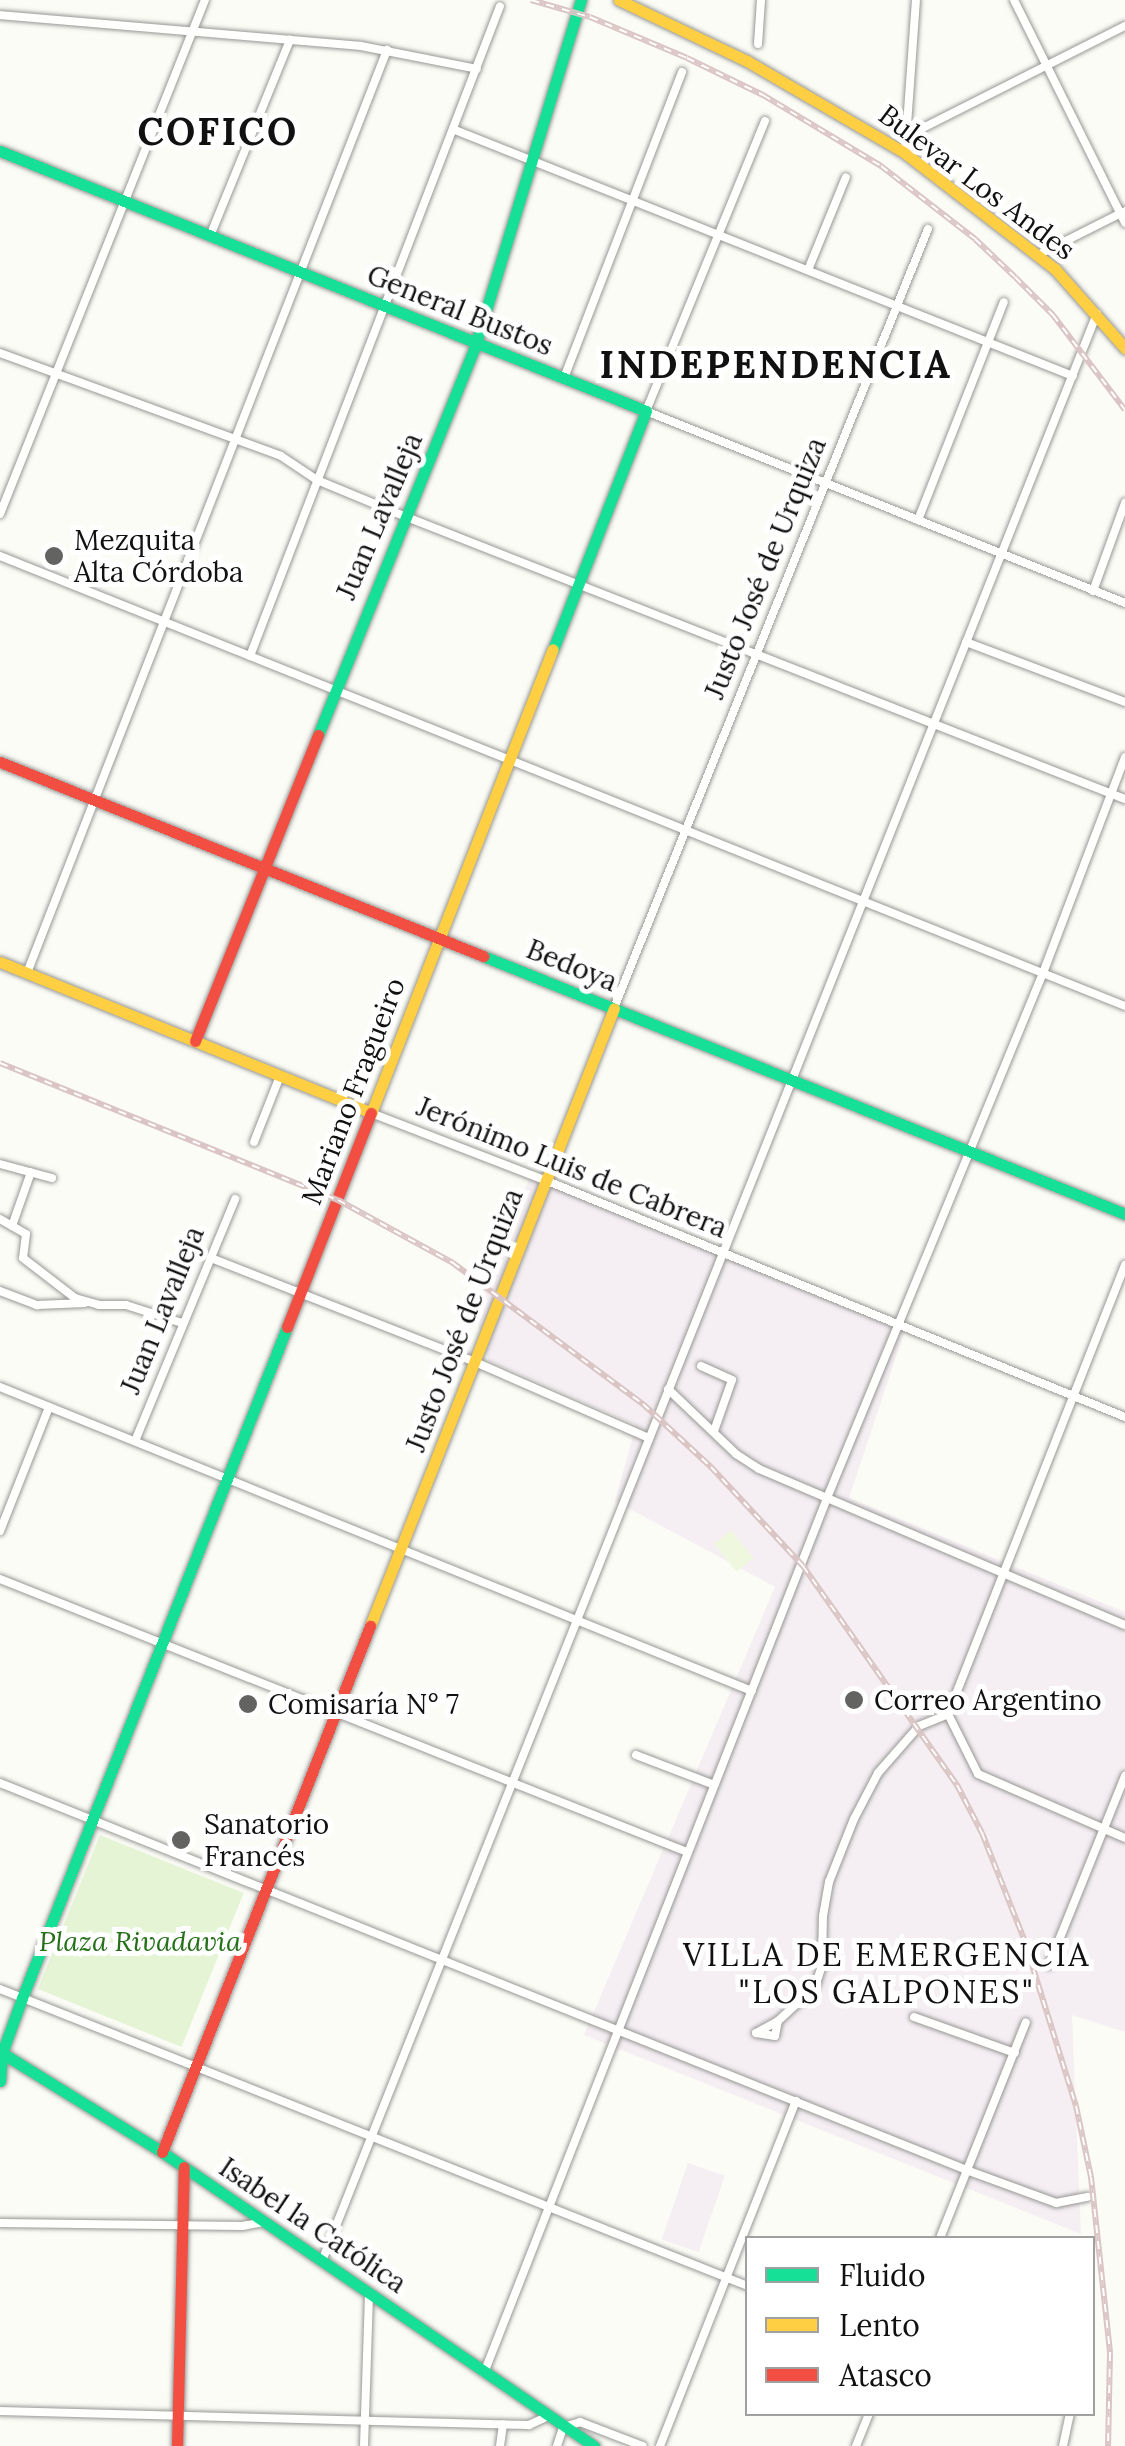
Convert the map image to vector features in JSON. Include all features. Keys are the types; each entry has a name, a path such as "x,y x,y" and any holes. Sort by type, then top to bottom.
{"main road":[{"name":"Juan Lavalleja","path":"195,1041 476,343 581,0"},
{"name":"Bulevar Los Andes","path":"618,0 747,61 905,152 1038,255 1125,348"},
{"name":"General Bustos","path":"0,152 646,411"},
{"name":"Mariano Fragueiro","path":"0,2082 1,2052 646,411"},
{"name":"Bedoya","path":"0,762 1125,1214"},
{"name":"Jerónimo Luis de Cabrera","path":"0,962 371,1114"},
{"name":"Justo José de Urquiza","path":"162,2152 614,1008"},
{"name":"Isabel la Católica","path":"1,2052 162,2152 594,2446"},
{"path":"177,2446 184,2167"}],"street":[{"path":"0,514 204,0"},
{"path":"758,44 761,0"},
{"path":"905,152 916,0"},
{"path":"1014,0 1125,223"},
{"path":"250,656 456,130 500,6"},
{"path":"0,16 387,50 477,69"},
{"path":"907,136 1122,27 1125,40"},
{"path":"210,236 290,40"},
{"path":"27,972 387,50"},
{"path":"564,378 682,72"},
{"name":"Mariano Fragueiro","path":"646,411 765,122"},
{"path":"456,130 1073,376"},
{"path":"808,270 846,177"},
{"path":"1038,255 1122,212"},
{"name":"Justo José de Urquiza","path":"614,1008 928,229"},
{"path":"918,520 1004,302"},
{"path":"322,2262 1097,314"},
{"path":"0,353 281,456 317,480 404,516 1125,799"},
{"name":"General Bustos","path":"646,411 1125,604"},
{"path":"1093,591 1125,502"},
{"path":"0,556 1125,1006"},
{"path":"966,642 1125,702"},
{"path":"484,2373 827,1498 1043,974 1125,757"},
{"path":"254,1142 280,1076"},
{"name":"Jerónimo Luis de Cabrera","path":"371,1114 545,1180 1125,1417"},
{"path":"0,1164 52,1178"},
{"path":"12,1226 31,1172"},
{"name":"Juan Lavalleja","path":"135,1441 234,1198"},
{"path":"0,1219 28,1240 23,1258 75,1298 89,1303"},
{"path":"211,1258 475,1362 649,1438"},
{"path":"778,2020 815,1987 822,1966 830,1882 854,1819 878,1773 919,1726 948,1714 1125,1264"},
{"path":"0,1291 37,1305 126,1305 182,1324"},
{"path":"700,1366 732,1380 714,1431"},
{"path":"0,1388 752,1691"},
{"path":"668,1389 746,1461 1002,1576 1125,1625"},
{"path":"0,1531 49,1407"},
{"path":"0,1579 688,1852"},
{"path":"948,1714 978,1774 1125,1838"},
{"path":"636,1754 714,1785"},
{"path":"1049,1965 1125,1776"},
{"path":"0,1784 968,2171 1056,2203 1087,2197"},
{"path":"0,1989 745,2285"},
{"path":"914,2016 1014,2053"},
{"path":"941,2236 1026,2022"},
{"path":"660,2446 796,2101"},
{"path":"0,2224 242,2226 264,2222"},
{"path":"364,2446 369,2294"},
{"path":"0,2411 529,2425 548,2416"},
{"path":"856,2446 868,2416"},
{"path":"1063,2446 1070,2416"},
{"path":"500,2446 503,2424"},
{"path":"557,2446 563,2426 587,2424 643,2446"}],"shaded area":[{"path":"531,1175 907,1324 849,1498 1125,1612 1125,2032 1072,2015 1081,2234 584,2035 775,1587 615,1501 636,1425 489,1361 474,1312"},
{"path":"688,2163 725,2176 699,2252 662,2240"}],"green space":[{"path":"731,1530 754,1558 737,1572 714,1544"},
{"name":"Plaza Rivadavia","path":"100,1835 244,1893 182,2047 38,1989"}],"railway":[{"path":"531,0 590,17 687,58 763,95 881,166 975,239 1015,277 1053,315 1125,410"},
{"path":"0,1063 338,1200 453,1263 643,1404 711,1467 803,1566 957,1785 982,1833 1024,1939 1076,2106 1091,2177 1110,2353 1108,2446"}],"traffic: fast":[{"path":"318,735 476,343 581,0"},
{"path":"0,151 646,411 553,649"},
{"path":"483,956 1125,1214"},
{"path":"0,2081 2,2053 22,1998 287,1327"},
{"path":"2,2053 162,2152 594,2446"}],"traffic: slow":[{"path":"619,0 747,61 905,153 1055,269 1125,348"},
{"path":"0,962 371,1113 553,649"},
{"path":"370,1626 614,1008"}],"traffic: jam":[{"path":"195,1041 318,735"},
{"path":"0,762 483,956"},
{"path":"287,1327 371,1113"},
{"path":"162,2152 370,1626"},
{"path":"177,2446 184,2167"}],"place":[{"name":"Mezquita Alta Córdoba","path":"54,556"},
{"name":"Correo Argentino","path":"854,1700"},
{"name":"Comisaría N° 7","path":"248,1704"},
{"name":"Sanatorio Francés","path":"181,1840"}],"district":[{"name":"COFICO","path":"218,132"},
{"name":"INDEPENDENCIA","path":"776,365"},
{"name":"VILLA DE EMERGENCIA \"LOS GALPONES\"","path":"887,1974"}]}
